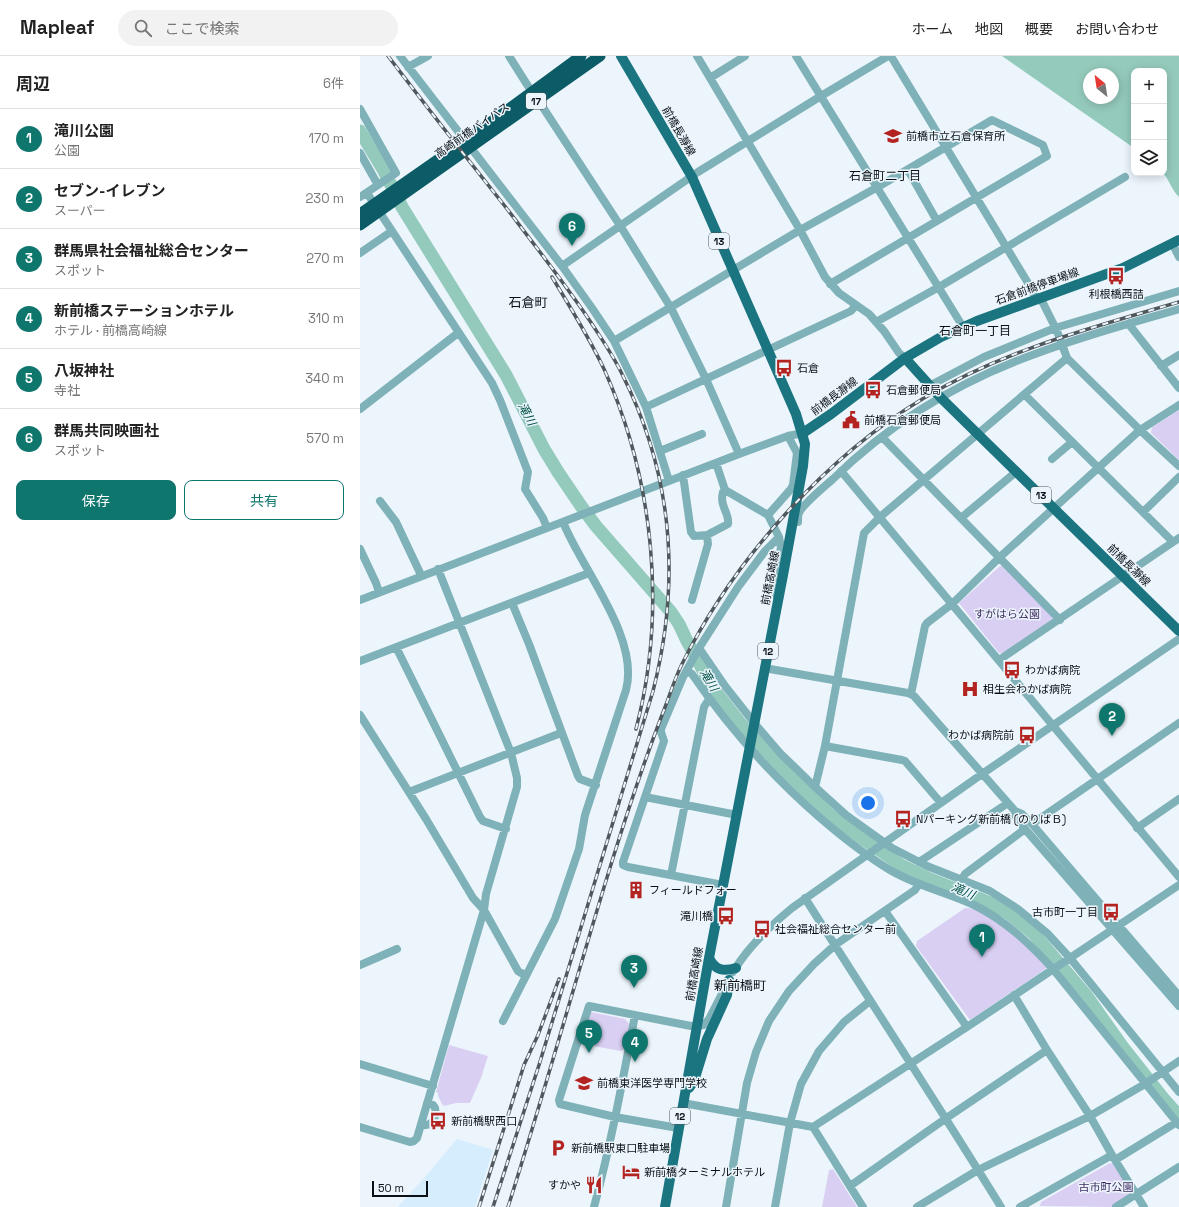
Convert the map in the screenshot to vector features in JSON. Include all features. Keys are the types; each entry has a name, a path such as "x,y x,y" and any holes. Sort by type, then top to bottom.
{"highway":[{"name":"高崎前橋バイパス","path":"361,221 472,141 581,56"},
{"name":"高崎前橋バイパス","path":"472,141 600,56"}],"main road":[{"name":"前橋長瀞線","path":"622,56 692,176 803,432 831,414 905,358 940,398 1179,630"},
{"name":"石倉前橋停車場線","path":"905,358 930,343 963,327 1038,298 1123,268 1176,242"},
{"name":"前橋高崎線","path":"754,725 804,456 805,444 803,432"},
{"name":"12","path":"750,748 754,725"},
{"name":"前橋高崎線","path":"665,1207 709,958 750,748"},
{"path":"709,958 713,965 722,970 736,968"},
{"path":"684,1098 694,1081 707,1039 727,994 729,980"}],"street":[{"path":"400,56 562,266 614,341 646,407 668,481"},
{"path":"408,67 428,56"},
{"path":"509,56 528,86"},
{"path":"697,56 800,230 825,277 830,284 845,298 876,322 905,358"},
{"path":"710,78 745,56"},
{"path":"796,56 963,327"},
{"path":"562,266 692,176 888,56 895,64 1033,293 1043,303 1067,358 1179,466"},
{"path":"542,106 621,226 671,308 706,379 739,454"},
{"path":"360,109 396,173 363,195 392,232 492,383 528,472 525,489 547,528"},
{"path":"614,341 800,230 908,170 992,120 1043,145 1047,156 830,284"},
{"path":"360,153 379,184"},
{"path":"908,170 937,221"},
{"path":"876,322 1006,248 1125,177"},
{"path":"360,253 392,232"},
{"path":"1176,242 1179,258"},
{"path":"929,386 984,357 1055,328 1179,291"},
{"path":"646,407 851,311 856,305"},
{"path":"778,599 785,588 800,511 841,471 882,437 912,415 940,398 986,374 1035,354 1062,344 1179,309"},
{"path":"1130,324 1179,388"},
{"path":"360,409 458,333"},
{"path":"1162,366 1179,355"},
{"path":"814,787 826,746 864,533 880,517 1067,358"},
{"path":"999,660 1124,577 1176,540 1143,512 1025,395"},
{"path":"912,694 925,626 953,604 1000,557 1140,430 1179,405"},
{"path":"360,600 683,475 788,436 803,432"},
{"path":"660,451 702,434"},
{"path":"768,515 793,485 797,453 788,436"},
{"path":"882,437 1060,620"},
{"path":"1052,459 1072,442"},
{"path":"716,463 725,490 768,515 779,537 781,546 774,586 778,599"},
{"path":"841,471 1179,877"},
{"path":"961,518 1017,472"},
{"path":"683,475 691,532 694,536 707,535 726,526 729,522 722,502 723,492 725,490"},
{"path":"1143,512 1179,477"},
{"path":"380,501 396,522 422,575"},
{"path":"503,1021 555,919 579,849 585,816 627,684 628,664 622,640 610,610 563,522"},
{"path":"692,600 708,544 707,535"},
{"path":"723,885 628,868 623,865 623,862 664,741 661,729 698,649 738,587 765,551 779,537"},
{"path":"360,549 379,592"},
{"path":"360,1127 412,1142 416,1139 433,1086 484,910 486,894 517,787 517,778 511,753 438,569"},
{"path":"360,661 589,573"},
{"path":"512,603 529,644 578,776 596,784"},
{"path":"678,1128 615,1117 562,1105 559,1102 589,1006 691,1026 704,1025 709,1019 736,968 764,932 778,919 805,898 982,774 1179,639"},
{"path":"396,647 480,817 483,821 506,829"},
{"path":"698,649 754,725 814,787 846,815 884,844 919,862 990,891 1018,909 1047,932 1179,1092"},
{"path":"689,668 709,700 750,748 799,799 833,829 891,871 918,885 974,906 996,918 1031,946 1053,969 1178,1123 1020,1207"},
{"path":"764,668 912,694 1008,804 1015,811 1022,814 1028,826 1115,927 1179,1006"},
{"path":"671,875 704,707 709,700"},
{"path":"360,715 409,792 473,898 484,910 518,971 526,976"},
{"path":"962,880 965,874 1028,826 1179,722"},
{"path":"409,792 561,733"},
{"path":"826,746 905,761 941,803"},
{"path":"644,797 737,815"},
{"path":"1137,828 1179,799"},
{"path":"919,862 1008,804"},
{"path":"726,1207 747,1083 754,1057 769,1021 789,991 810,967 835,945 915,890 918,885"},
{"path":"684,1098 742,1114 812,1126 821,1122 912,1064 1179,885"},
{"path":"805,898 912,1064 1001,1207"},
{"path":"885,911 967,1027"},
{"path":"1115,927 1179,996"},
{"path":"360,965 397,948"},
{"path":"1014,995 1047,1050 1090,1116 1113,1158 1144,1207"},
{"path":"775,1207 790,1123 801,1084 819,1051 844,1022 870,1001"},
{"path":"594,1207 604,1172 635,1015"},
{"path":"850,1186 1047,1050"},
{"path":"916,1207 978,1170 1090,1116 1146,1083 1179,1061"},
{"path":"360,1064 433,1086"},
{"path":"812,1126 863,1207"},
{"path":"1116,1207 1179,1167"}],"shaded area":[{"path":"1002,56 1179,56 1179,197 1165,176 1167,176 1167,68 1131,68 1131,146"},
{"path":"457,1139 493,1150 475,1207 398,1207 424,1178"}],"green space":[{"path":"1179,410 1179,460 1151,433 1152,427"},
{"name":"すがはら公園","path":"1000,566 1004,566 1053,616 1052,620 1004,653 999,653 959,603"},
{"path":"965,908 976,910 988,915 1010,930 1047,968 970,1020 916,946 917,941"},
{"path":"591,1012 625,1019 630,1025 624,1049 621,1051 582,1044 581,1042 589,1013"},
{"path":"449,1045 488,1056 481,1078 470,1103 456,1103 444,1106 438,1096 438,1093 436,1092"},
{"name":"古市町公園","path":"1110,1163 1114,1164 1132,1191 1131,1195 1111,1207 1040,1206 1041,1202"},
{"path":"833,1169 857,1207 822,1207 829,1170"}],"waterway":[{"name":"滝川","path":"360,131 384,171 402,207 506,375 544,449 558,472 596,526 671,612 679,624 712,687 741,724 788,775 829,814 863,839 901,865 930,879 993,904 1011,915 1034,934 1086,995 1122,1046 1179,1116"}],"railway":[{"path":"388,56 548,262 580,306 611,353 639,412 652,451 662,490 667,530 669,569 667,610 662,650 653,691 539,1065 493,1207"},
{"path":"552,277 586,334 604,369 621,411 634,455 644,501 650,546 653,593 651,639 646,684 636,729"},
{"path":"508,1207 619,840 674,683 682,664 703,625 755,550 785,514 817,481 851,450 887,422 924,398 954,381 1017,353 1081,331 1179,302"},
{"path":"479,1207 524,1065 538,1035 559,979"}],"place":[{"name":"前橋市立石倉保育所","path":"893,136"},
{"name":"群馬共同映画社","path":"572,246"},
{"name":"利根橋西詰","path":"1116,276"},
{"name":"石倉","path":"784,368"},
{"name":"石倉郵便局","path":"873,390"},
{"name":"前橋石倉郵便局","path":"851,420"},
{"name":"わかば病院","path":"1012,670"},
{"name":"相生会わかば病院","path":"970,689"},
{"name":"わかば病院前","path":"1027,735"},
{"name":"セブン-イレブン","path":"1112,736"},
{"name":"Nパーキング新前橋 (のりばＢ)","path":"903,819"},
{"name":"フィールドフォー","path":"636,890"},
{"name":"古市町一丁目","path":"1111,912"},
{"name":"滝川橋","path":"726,916"},
{"name":"社会福祉総合センター前","path":"762,929"},
{"name":"滝川公園","path":"982,957"},
{"name":"群馬県社会福祉総合センター","path":"634,988"},
{"name":"八坂神社","path":"589,1053"},
{"name":"新前橋ステーションホテル","path":"635,1062"},
{"name":"前橋東洋医学専門学校","path":"584,1083"},
{"name":"新前橋駅西口","path":"438,1121"},
{"name":"新前橋駅東口駐車場","path":"558,1148"},
{"name":"新前橋ターミナルホテル","path":"631,1172"},
{"name":"すかや","path":"594,1185"}],"district":[{"name":"石倉町二丁目","path":"885,176"},
{"name":"石倉町","path":"528,302"},
{"name":"石倉町一丁目","path":"975,331"},
{"name":"新前橋町","path":"740,985"}]}
